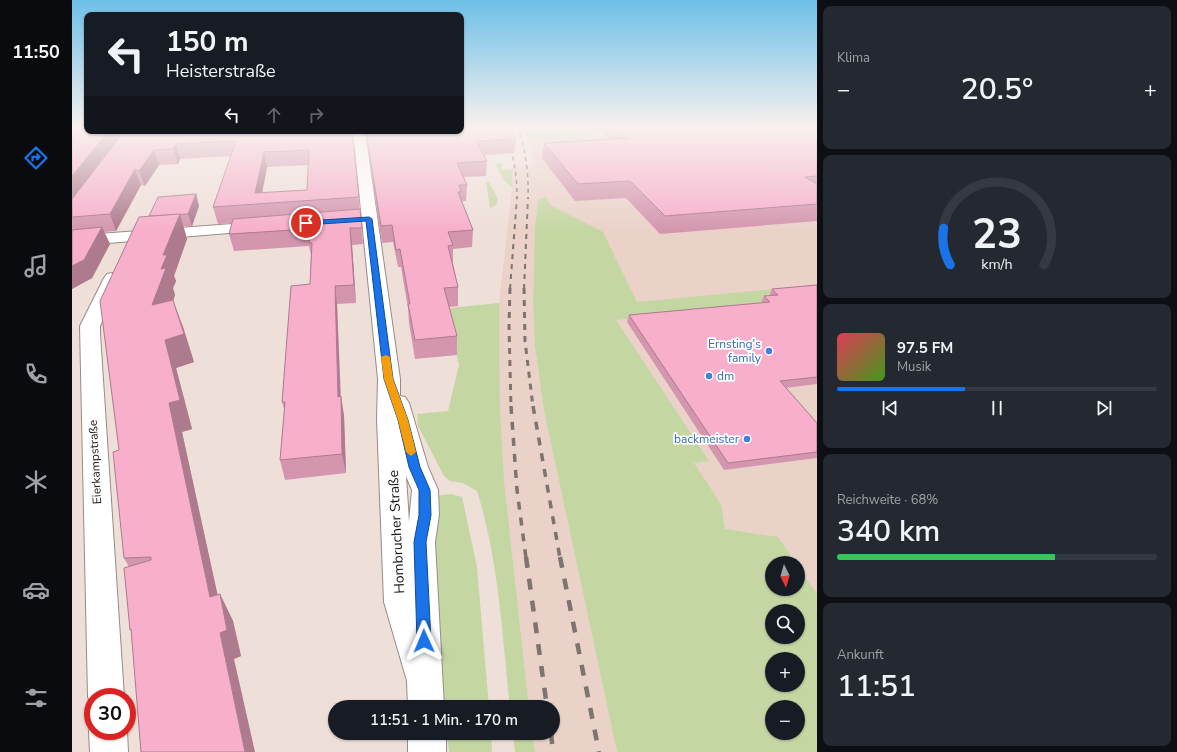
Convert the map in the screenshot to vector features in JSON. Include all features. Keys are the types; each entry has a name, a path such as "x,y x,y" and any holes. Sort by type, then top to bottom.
{"street":[{"name":"Hombrucher Straße","path":"359,161 361,219 389,379 400,602 425,694"},
{"path":"72,241 274,226"},
{"name":"Eierkampstraße","path":"106,688 90,326 133,236"},
{"path":"108,740 109,752"},
{"path":"427,740 427,752"}],"shaded area":[{"path":"532,161 817,161 817,752 699,752 538,201 535,226 533,301 535,347 544,411 617,752 535,752 533,740 560,740 560,700 528,700 504,480 500,407 499,303 512,188 512,167 533,167"}],"green space":[{"path":"502,163 502,170 512,169 512,188 503,179 495,164"},
{"path":"486,182 489,182 498,199 496,205 490,208"},
{"path":"546,196 550,205 603,232 637,302 817,285 817,292 767,294 775,302 616,320 709,461 694,463 721,504 725,529 778,537 791,556 765,556 765,596 805,596 805,577 817,594 817,752 617,752 544,411 535,347 533,301 535,226 538,201"},
{"path":"499,303 500,407 504,480 528,700 509,700 495,571 477,491 463,483 450,481 444,476 418,426 417,414 448,411 459,365 448,321 440,309"},
{"path":"451,494 462,497 477,567 488,700 444,700 436,618 430,587 435,496"},
{"path":"448,740 491,740 492,752 449,752"},
{"path":"514,740 533,740 535,752 515,752"}],"building":[{"path":"72,161 84,161 72,176"},
{"path":"101,161 146,161 139,171 135,169 110,214 72,217 72,199"},
{"path":"229,161 262,161 255,193 307,190 308,161 355,161 359,197 213,207"},
{"path":"371,161 486,161 457,163 467,185 459,185 461,192 458,192 473,230 448,232 453,245 448,246 458,287 444,288 457,336 415,340 400,249 396,250 392,225 381,226"},
{"path":"559,161 817,161 817,176 805,177 817,184 817,204 665,216 630,181 578,184"},
{"path":"196,194 188,214 149,216 158,197"},
{"path":"360,209 362,228 350,228 354,285 335,286 338,397 341,396 342,454 280,460 285,402 282,402 291,286 310,284 312,243 309,243 310,229 229,234 233,219"},
{"path":"180,214 163,255 167,255 161,269 166,268 152,305 173,300 184,334 165,340 180,400 169,403 210,597 220,594 227,630 220,633 245,752 141,752 131,629 130,630 124,568 151,560 151,557 124,558 113,452 119,450 100,301 139,217"},
{"path":"102,227 84,260 72,266 72,230"},
{"path":"817,285 817,377 780,381 817,423 817,452 728,463 629,315 770,302 764,296 778,295 772,289"}],"railway":[{"path":"514,161 517,197"},
{"path":"526,161 528,197"},
{"path":"510,289 517,197"},
{"path":"524,289 528,197"},
{"path":"510,288 509,326 511,407"},
{"path":"524,289 525,341 533,407"},
{"path":"511,406 517,490 526,558"},
{"path":"533,406 560,558"},
{"path":"526,557 546,700"},
{"path":"560,557 599,752"},
{"path":"552,740 553,752"}],"slow traffic":[{"path":"386,357 389,379 403,420 411,452"}],"place":[{"name":"Ernsting's family","path":"769,351"},
{"name":"dm","path":"709,376"},
{"name":"backmeister","path":"747,439"}],"route":[{"path":"306,223 369,219 378,305 389,379 403,420 415,467 425,490 425,515 420,542 424,641"}]}
